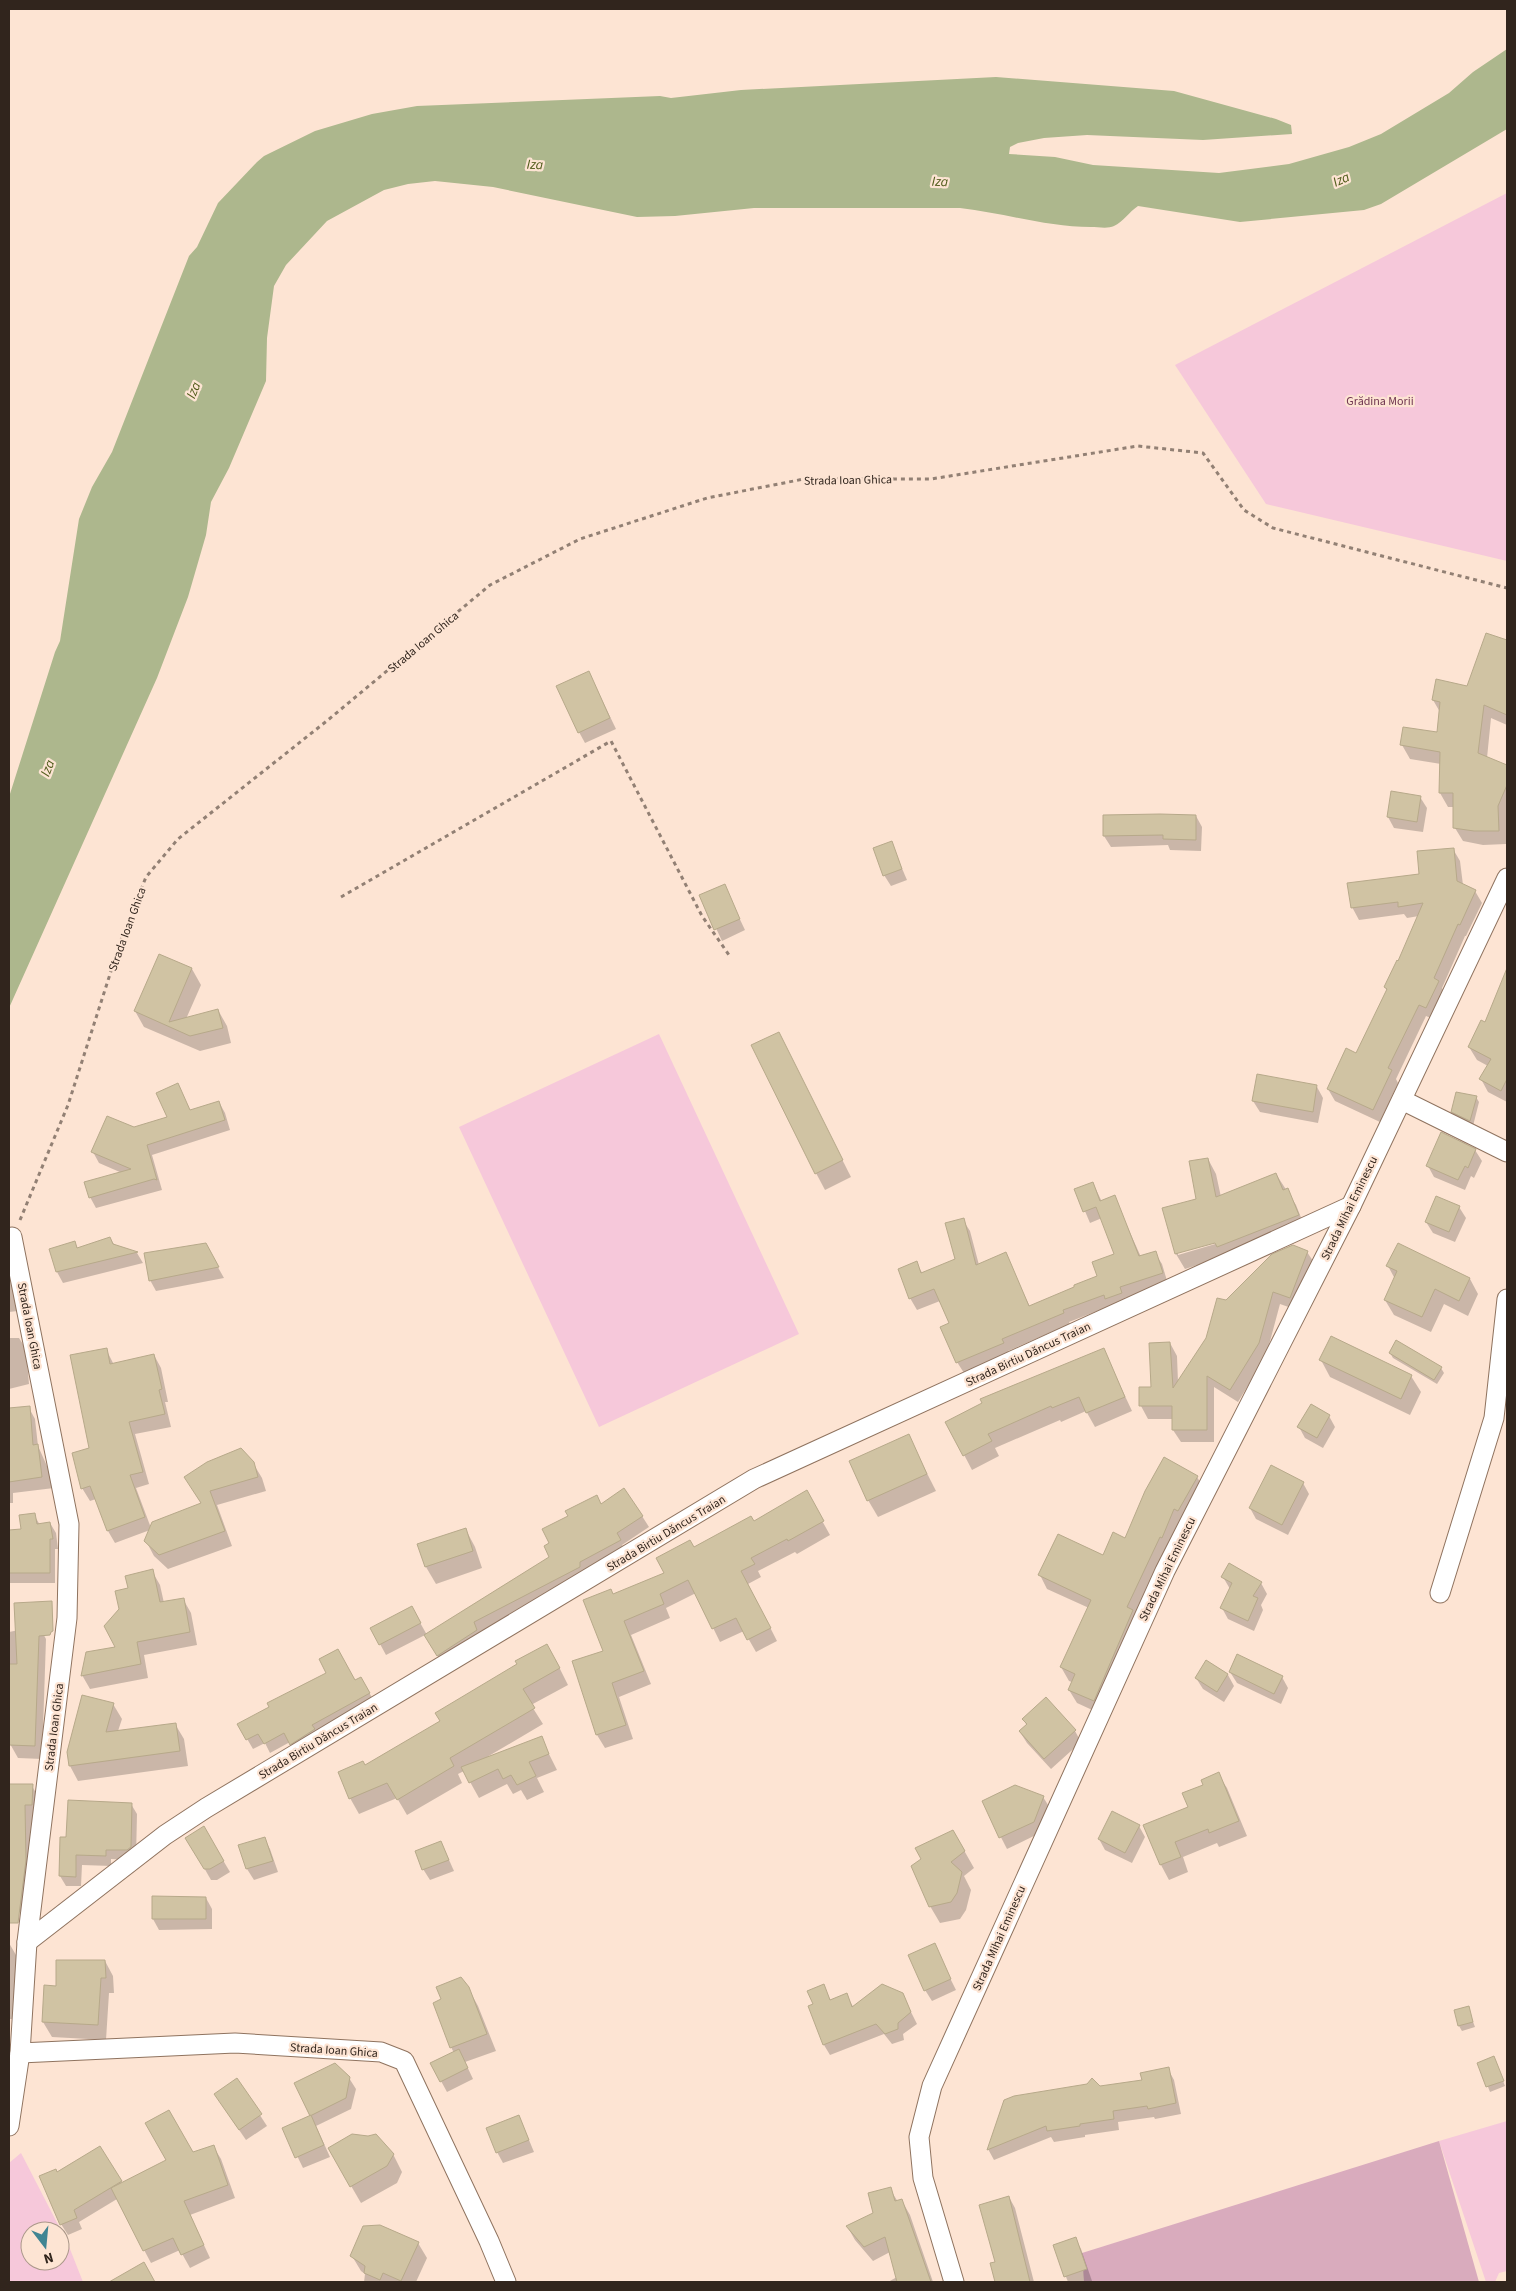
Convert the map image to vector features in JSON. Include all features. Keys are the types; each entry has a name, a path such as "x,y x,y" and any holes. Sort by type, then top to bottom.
{"street":[{"name":"Strada Mihai Eminescu","path":"954,2282 923,2178 919,2137 932,2086 1165,1571 1351,1206 1507,878"},
{"path":"1402,1100 1507,1152"},
{"name":"Strada Birtiu Dăncus Traian","path":"27,1942 165,1835 206,1808 754,1480 1351,1206"},
{"name":"Strada Ioan Ghica","path":"9,2126 20,2053 27,1942 67,1618 69,1524 12,1237"},
{"path":"1440,1593 1494,1418 1507,1298"},
{"name":"Strada Ioan Ghica","path":"20,2053 235,2043 380,2052 404,2061 489,2240 506,2282"}],"path":[{"name":"Strada Ioan Ghica","path":"12,1237 68,1105 121,940 146,877 178,839 328,720 490,585 580,539 707,498 804,479 931,479 1138,446 1203,453 1244,510 1273,528 1507,588"},
{"path":"341,896 611,741 702,916 729,954"}],"green space":[{"name":"Grădina Morii","path":"1507,193 1507,561 1266,504 1175,365"},
{"path":"659,1034 799,1334 599,1427 459,1127"},
{"path":"1507,2121 1507,2271 1499,2273 1495,2282 1486,2282 1439,2141"},
{"path":"21,2153 56,2221 20,2221 20,2271 70,2271 70,2249 83,2282 9,2282 9,2163"}],"shaded area":[{"path":"1439,2141 1479,2282 1084,2282 1082,2253"}],"water":[{"name":"Iza","path":"1507,49 1507,129 1381,204 1364,210 1240,222 1138,206 1117,224 1106,228 1058,225 960,208 754,208 675,216 637,217 493,187 435,181 408,184 384,190 327,221 286,265 274,286 267,338 266,381 229,468 211,502 206,535 188,597 157,678 9,1008 9,797 60,641 79,519 92,487 112,452 189,256 197,247 218,203 264,156 315,131 372,114 417,106 660,96 671,98 741,90 996,77 1174,91 1276,119 1291,125 1292,134 1203,140 1087,135 1044,138 1018,143 1010,147 1009,154 1055,157 1093,165 1219,173 1289,164 1349,147 1381,134 1449,93 1473,72"}],"building":[{"path":"1486,633 1507,640 1507,715 1484,705 1478,753 1507,765 1507,785 1498,806 1499,831 1474,831 1453,828 1453,793 1439,793 1440,752 1400,745 1403,727 1437,732 1440,702 1432,700 1436,679 1467,686"},
{"path":"589,671 610,718 578,733 556,686"},
{"path":"1391,791 1421,796 1417,822 1387,817"},
{"path":"1103,815 1196,815 1196,840 1163,839 1163,835 1103,836"},
{"path":"892,841 902,869 883,876 873,848"},
{"path":"1454,848 1457,881 1476,890 1460,925 1458,924 1434,978 1439,981 1426,1008 1419,1005 1388,1068 1392,1070 1373,1110 1327,1089 1346,1048 1356,1053 1387,989 1384,987 1398,961 1423,903 1398,907 1398,902 1351,908 1347,883 1419,874 1417,851"},
{"path":"725,884 740,919 714,930 699,895"},
{"path":"159,954 192,968 169,1022 218,1009 223,1028 190,1036 134,1011"},
{"path":"1507,968 1507,1079 1501,1091 1479,1079 1491,1059 1468,1047 1481,1020 1485,1022"},
{"path":"779,1032 843,1160 815,1174 751,1045"},
{"path":"1257,1074 1317,1085 1313,1112 1252,1101"},
{"path":"178,1083 190,1110 219,1101 225,1120 147,1145 157,1180 154,1179 89,1198 84,1182 131,1169 91,1152 107,1116 134,1127 167,1117 156,1093"},
{"path":"1456,1092 1477,1096 1470,1121 1451,1112"},
{"path":"1441,1132 1476,1149 1468,1168 1465,1166 1458,1180 1426,1166"},
{"path":"1208,1158 1216,1197 1276,1173 1283,1190 1288,1188 1299,1215 1217,1247 1215,1243 1175,1254 1162,1208 1196,1199 1189,1161"},
{"path":"1093,1182 1100,1201 1115,1195 1139,1256 1156,1251 1163,1273 1120,1287 1122,1293 1105,1299 1104,1295 1063,1310 1064,1313 1002,1339 1004,1343 956,1363 940,1327 949,1323 934,1289 909,1299 898,1269 917,1261 921,1273 955,1259 945,1223 964,1218 976,1265 1006,1252 1029,1306 1074,1287 1074,1285 1097,1276 1092,1262 1114,1254 1096,1207 1083,1212 1074,1189"},
{"path":"1436,1196 1460,1206 1449,1232 1425,1222"},
{"path":"110,1237 113,1244 138,1252 56,1272 49,1249 75,1241 77,1248"},
{"path":"206,1243 219,1267 149,1281 144,1253"},
{"path":"1398,1243 1470,1278 1459,1301 1435,1289 1422,1317 1384,1300 1397,1271 1386,1266"},
{"path":"1293,1245 1308,1251 1290,1298 1273,1292 1259,1343 1230,1390 1207,1376 1207,1430 1172,1430 1172,1406 1139,1406 1139,1387 1151,1387 1149,1343 1170,1342 1173,1388 1206,1338 1217,1298 1226,1300 1272,1254"},
{"path":"1331,1336 1412,1375 1401,1399 1319,1360"},
{"path":"1396,1340 1442,1367 1434,1380 1389,1353"},
{"path":"107,1348 110,1364 154,1354 162,1389 159,1390 165,1414 129,1422 143,1472 130,1475 145,1517 107,1531 90,1486 81,1489 72,1453 89,1448 70,1355"},
{"path":"1104,1348 1125,1397 1086,1413 1079,1397 1052,1408 1051,1406 988,1434 992,1441 963,1456 945,1422 982,1403 980,1399"},
{"path":"1311,1404 1330,1415 1317,1438 1297,1427"},
{"path":"30,1406 33,1445 38,1444 42,1477 9,1482 9,1408"},
{"path":"909,1434 927,1474 867,1501 849,1461"},
{"path":"241,1448 254,1462 258,1477 210,1491 225,1531 159,1555 144,1541 152,1522 201,1503 184,1477 207,1462"},
{"path":"1164,1457 1198,1476 1178,1511 1174,1509 1162,1538 1160,1537 1127,1607 1133,1610 1094,1701 1068,1690 1075,1674 1060,1667 1091,1600 1038,1575 1058,1534 1103,1555 1113,1532 1125,1538 1145,1491"},
{"path":"1271,1465 1304,1482 1282,1525 1249,1508"},
{"path":"624,1488 643,1516 617,1533 621,1540 580,1562 580,1567 474,1622 477,1630 437,1656 424,1635 549,1557 544,1546 549,1543 542,1529 568,1516 565,1511 597,1495 601,1504"},
{"path":"807,1490 824,1521 788,1541 787,1539 751,1558 755,1564 741,1571 771,1628 747,1640 736,1618 712,1629 688,1580 660,1594 664,1604 624,1621 644,1671 612,1683 626,1725 596,1735 572,1661 603,1651 583,1600 611,1589 613,1594 664,1573 656,1558 690,1540 694,1547 751,1516 754,1521"},
{"path":"35,1513 37,1524 50,1522 53,1539 50,1539 50,1573 9,1573 9,1530 21,1529 19,1515"},
{"path":"466,1528 473,1551 425,1567 417,1544"},
{"path":"1229,1563 1262,1582 1253,1596 1258,1598 1248,1621 1220,1608 1232,1583 1221,1577"},
{"path":"153,1569 160,1602 184,1598 190,1632 137,1642 141,1664 81,1676 86,1652 115,1647 104,1626 119,1609 115,1591 128,1588 125,1576"},
{"path":"52,1601 53,1631 50,1635 39,1636 35,1746 9,1745 9,1664 17,1664 14,1603"},
{"path":"412,1606 421,1623 379,1645 370,1628"},
{"path":"547,1644 560,1668 523,1689 535,1708 450,1758 454,1766 397,1800 387,1783 349,1799 338,1772 363,1761 365,1765 440,1721 435,1713 517,1664 515,1661"},
{"path":"338,1649 355,1680 361,1677 370,1693 312,1725 315,1729 290,1745 284,1733 264,1744 258,1734 246,1740 237,1724 269,1707 267,1703 326,1673 319,1659"},
{"path":"1237,1654 1283,1676 1274,1694 1229,1672"},
{"path":"1206,1660 1228,1674 1217,1692 1195,1678"},
{"path":"82,1695 114,1703 106,1732 176,1723 180,1751 69,1766 67,1752"},
{"path":"1046,1697 1076,1730 1044,1759 1019,1731 1027,1724 1022,1719"},
{"path":"542,1736 549,1754 529,1762 536,1776 517,1785 511,1775 503,1779 498,1769 469,1783 461,1767"},
{"path":"1219,1772 1239,1821 1209,1833 1208,1829 1175,1842 1181,1857 1160,1865 1143,1825 1188,1807 1182,1793 1203,1785 1201,1780"},
{"path":"9,1784 33,1784 32,1805 25,1805 26,1860 18,1923 9,1923"},
{"path":"1015,1785 1044,1796 1034,1822 999,1838 982,1801"},
{"path":"68,1800 132,1803 131,1847 127,1850 106,1850 106,1856 76,1855 76,1877 59,1876 60,1837 66,1837"},
{"path":"1112,1811 1140,1825 1125,1853 1098,1839"},
{"path":"204,1826 224,1861 210,1869 204,1869 185,1838"},
{"path":"953,1830 965,1851 951,1862 962,1872 957,1893 951,1902 929,1907 911,1866 921,1859 915,1848"},
{"path":"265,1837 273,1861 246,1869 238,1845"},
{"path":"441,1841 449,1860 422,1870 415,1851"},
{"path":"152,1896 206,1897 206,1919 152,1919"},
{"path":"935,1943 951,1979 924,1991 908,1955"},
{"path":"56,1960 105,1960 106,1978 101,1978 98,2025 42,2022 44,1985 56,1986"},
{"path":"461,1977 469,1987 487,2034 450,2048 433,2003 441,1999 436,1987"},
{"path":"824,1984 830,2000 847,1993 852,2007 882,1984 903,1993 911,2012 898,2023 898,2029 885,2034 876,2024 823,2045 808,2006 813,2004 807,1991"},
{"path":"1469,2006 1473,2022 1458,2026 1454,2010"},
{"path":"459,2049 468,2068 440,2082 430,2063"},
{"path":"1494,2056 1504,2081 1486,2087 1477,2063"},
{"path":"335,2063 350,2077 346,2098 310,2116 294,2083"},
{"path":"1169,2067 1176,2103 1148,2109 1147,2106 1113,2111 1114,2119 1080,2124 1080,2126 1047,2131 1046,2126 987,2150 1004,2100 1014,2096 1087,2084 1092,2078 1100,2086 1142,2080 1140,2073"},
{"path":"237,2078 262,2114 239,2130 214,2094"},
{"path":"169,2110 193,2152 214,2145 228,2185 184,2201 204,2245 181,2255 173,2238 143,2251 111,2188 166,2160 145,2123"},
{"path":"311,2115 324,2145 295,2158 282,2128"},
{"path":"519,2115 529,2140 496,2153 486,2128"},
{"path":"352,2134 368,2136 376,2134 394,2154 387,2166 350,2187 328,2148"},
{"path":"100,2146 122,2181 74,2210 77,2218 70,2221 58,2221 39,2176 56,2169 57,2172"},
{"path":"891,2187 895,2201 902,2199 931,2282 897,2282 885,2237 864,2247 846,2226 873,2213 868,2193"},
{"path":"1009,2196 1030,2282 995,2282 990,2263 995,2262 979,2205"},
{"path":"380,2225 419,2242 401,2281 383,2273 380,2280 364,2273 365,2266 350,2256 363,2226"},
{"path":"1076,2237 1087,2269 1064,2277 1053,2245"},
{"path":"144,2262 155,2282 109,2282"}]}
